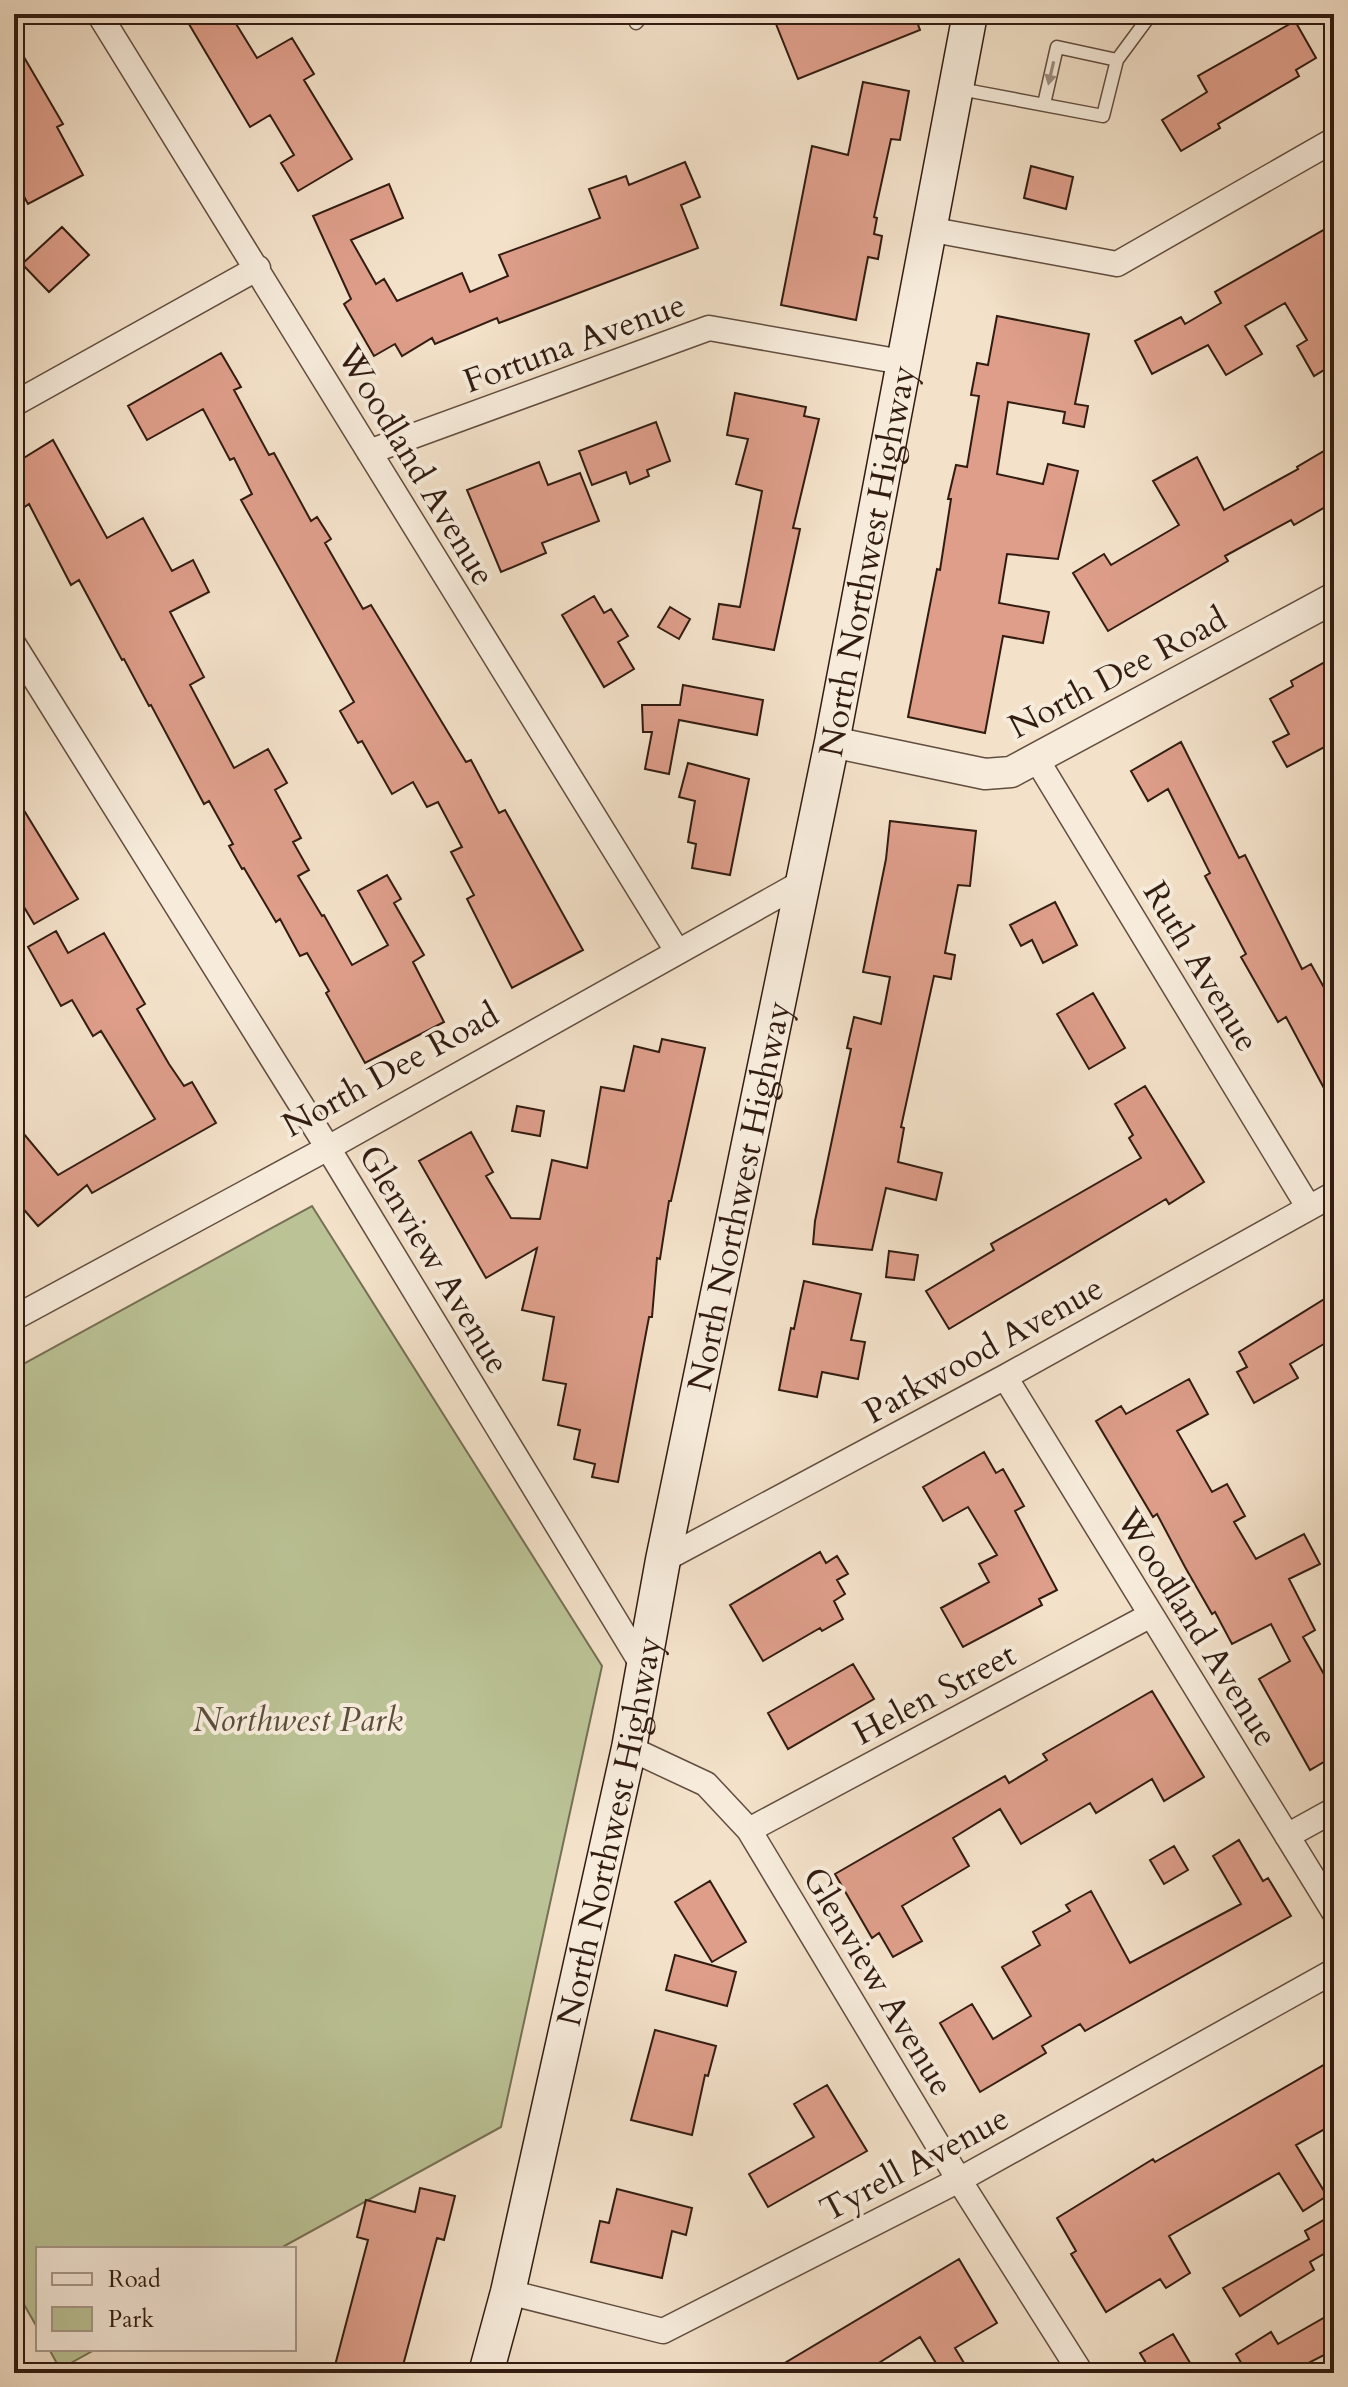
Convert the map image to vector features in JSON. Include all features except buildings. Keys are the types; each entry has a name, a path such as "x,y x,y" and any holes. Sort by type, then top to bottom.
{"main road":[{"name":"North Northwest Highway","path":"486,2373 508,2292 629,1748 663,1560 832,742 970,14"}],"street":[{"name":"Woodland Avenue","path":"99,14 677,951"},
{"path":"928,229 1117,264 1334,140"},
{"path":"14,404 258,268"},
{"name":"Fortuna Avenue","path":"369,452 709,328 902,362"},
{"name":"North Dee Road","path":"832,742 985,774 1011,772 1334,598"},
{"name":"Glenview Avenue","path":"14,645 328,1148 643,1666"},
{"name":"Ruth Avenue","path":"1037,760 1309,1208"},
{"name":"North Dee Road","path":"16,1315 328,1148 801,883"},
{"name":"Parkwood Avenue","path":"663,1560 1005,1377 1334,1194"},
{"name":"Woodland Avenue","path":"1005,1377 1334,1912"},
{"name":"Helen Street","path":"749,1830 1151,1615"},
{"name":"Glenview Avenue","path":"629,1748 706,1784 749,1830 959,2180 1081,2373"},
{"path":"1287,1836 1334,1810"},
{"name":"Tyrell Avenue","path":"508,2292 663,2331 959,2180 1334,1971"}],"lane":[{"path":"955,88 1103,116 1117,60 1151,14"},
{"path":"1044,104 1057,47 1117,60"},
{"path":"575,2373 575,2370 583,2373"}],"green space":[{"name":"Northwest Park","path":"312,1206 602,1666 501,2127 283,2247 36,2247 36,2326 14,2287 14,1369"},
{"path":"50,2351 92,2351 60,2369"}]}
